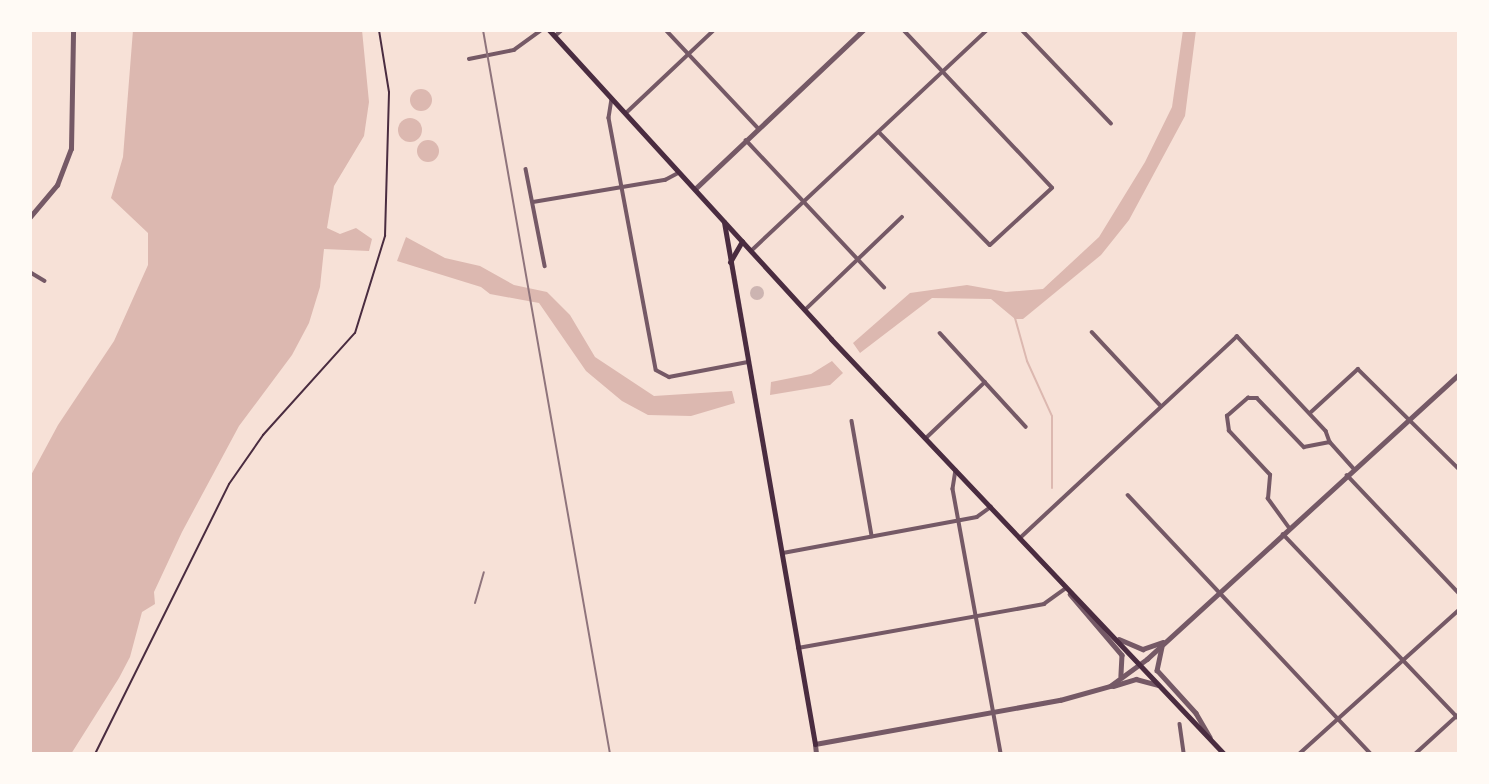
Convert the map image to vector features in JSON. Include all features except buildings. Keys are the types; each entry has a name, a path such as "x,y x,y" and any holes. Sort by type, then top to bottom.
{"main road":[{"path":"549,30 806,310 1067,589 1119,639 1224,754"},
{"path":"724,222 814,744"},
{"path":"730,262 742,241"}],"street":[{"path":"30,217 57,185 71,149 72,30"},
{"path":"469,59 514,50 541,30"},
{"path":"555,36 562,30"},
{"path":"666,30 758,128"},
{"path":"626,113 714,30"},
{"path":"695,189 863,30"},
{"path":"879,132 990,245 1052,188 903,30"},
{"path":"751,251 987,30"},
{"path":"1022,30 1111,123"},
{"path":"612,99 609,118 658,373 669,377 748,362"},
{"path":"746,140 884,287"},
{"path":"526,169 545,266"},
{"path":"533,202 665,180 679,172"},
{"path":"806,310 902,217"},
{"path":"30,272 45,281"},
{"path":"1092,332 1160,405"},
{"path":"940,333 1026,427"},
{"path":"1020,538 1230,341 1243,338 1329,435 1329,442 1354,469"},
{"path":"1310,414 1358,369 1411,418 1459,469"},
{"path":"1102,690 1118,681 1166,641 1459,374"},
{"path":"926,438 985,382"},
{"path":"1289,528 1268,499 1270,475 1227,428 1227,416 1238,405 1257,398 1304,447 1329,442"},
{"path":"852,421 873,536"},
{"path":"956,470 952,479 1001,754"},
{"path":"1347,475 1459,593"},
{"path":"1128,495 1217,593 1371,754"},
{"path":"781,553 960,521 991,508"},
{"path":"1283,534 1401,661 1458,716 1415,754"},
{"path":"798,648 1044,604 1067,589 1077,606 1124,657 1125,670 1118,681"},
{"path":"1299,754 1459,610"},
{"path":"1119,639 1143,649 1166,641"},
{"path":"1166,641 1156,661 1157,670 1196,713 1214,743"},
{"path":"816,754 814,744 994,712 1102,690 1136,679 1160,687"},
{"path":"1180,724 1184,754"}],"path":[{"path":"95,754 229,484 263,435 355,333 385,236 389,103 379,30"}],"shaded area":[{"path":"133,30 362,30 369,102 364,136 334,186 327,228 340,234 356,228 372,239 369,251 324,249 320,287 309,323 292,355 239,426 182,532 154,592 155,604 142,612 130,657 119,678 71,754 30,754 30,477 58,425 114,341 148,265 148,233 111,198 123,157"},
{"path":"1183,30 1196,30 1185,116 1129,220 1101,255 1023,319 1015,319 991,299 932,298 860,353 853,343 910,293 967,285 1006,292 1043,289 1099,237 1145,162 1172,107"},
{"path":"421,89 429,92 432,100 429,108 421,111 413,108 410,100 413,92"},
{"path":"410,118 418,122 422,130 418,138 410,142 402,138 398,130 402,122"},
{"path":"424,140 432,140 439,147 439,155 432,162 424,162 417,155 417,147"},
{"path":"406,237 445,258 480,266 514,285 547,292 570,315 595,357 654,396 732,391 735,403 691,416 648,415 622,401 586,371 539,303 490,294 481,287 397,261"},
{"path":"832,361 843,373 830,385 770,395 771,382 811,374"}],"waterway":[{"path":"1048,286 1065,271"},
{"path":"1015,318 1027,361 1052,416 1052,488"}],"railway":[{"path":"483,30 610,754"},
{"path":"475,603 484,572"}]}
